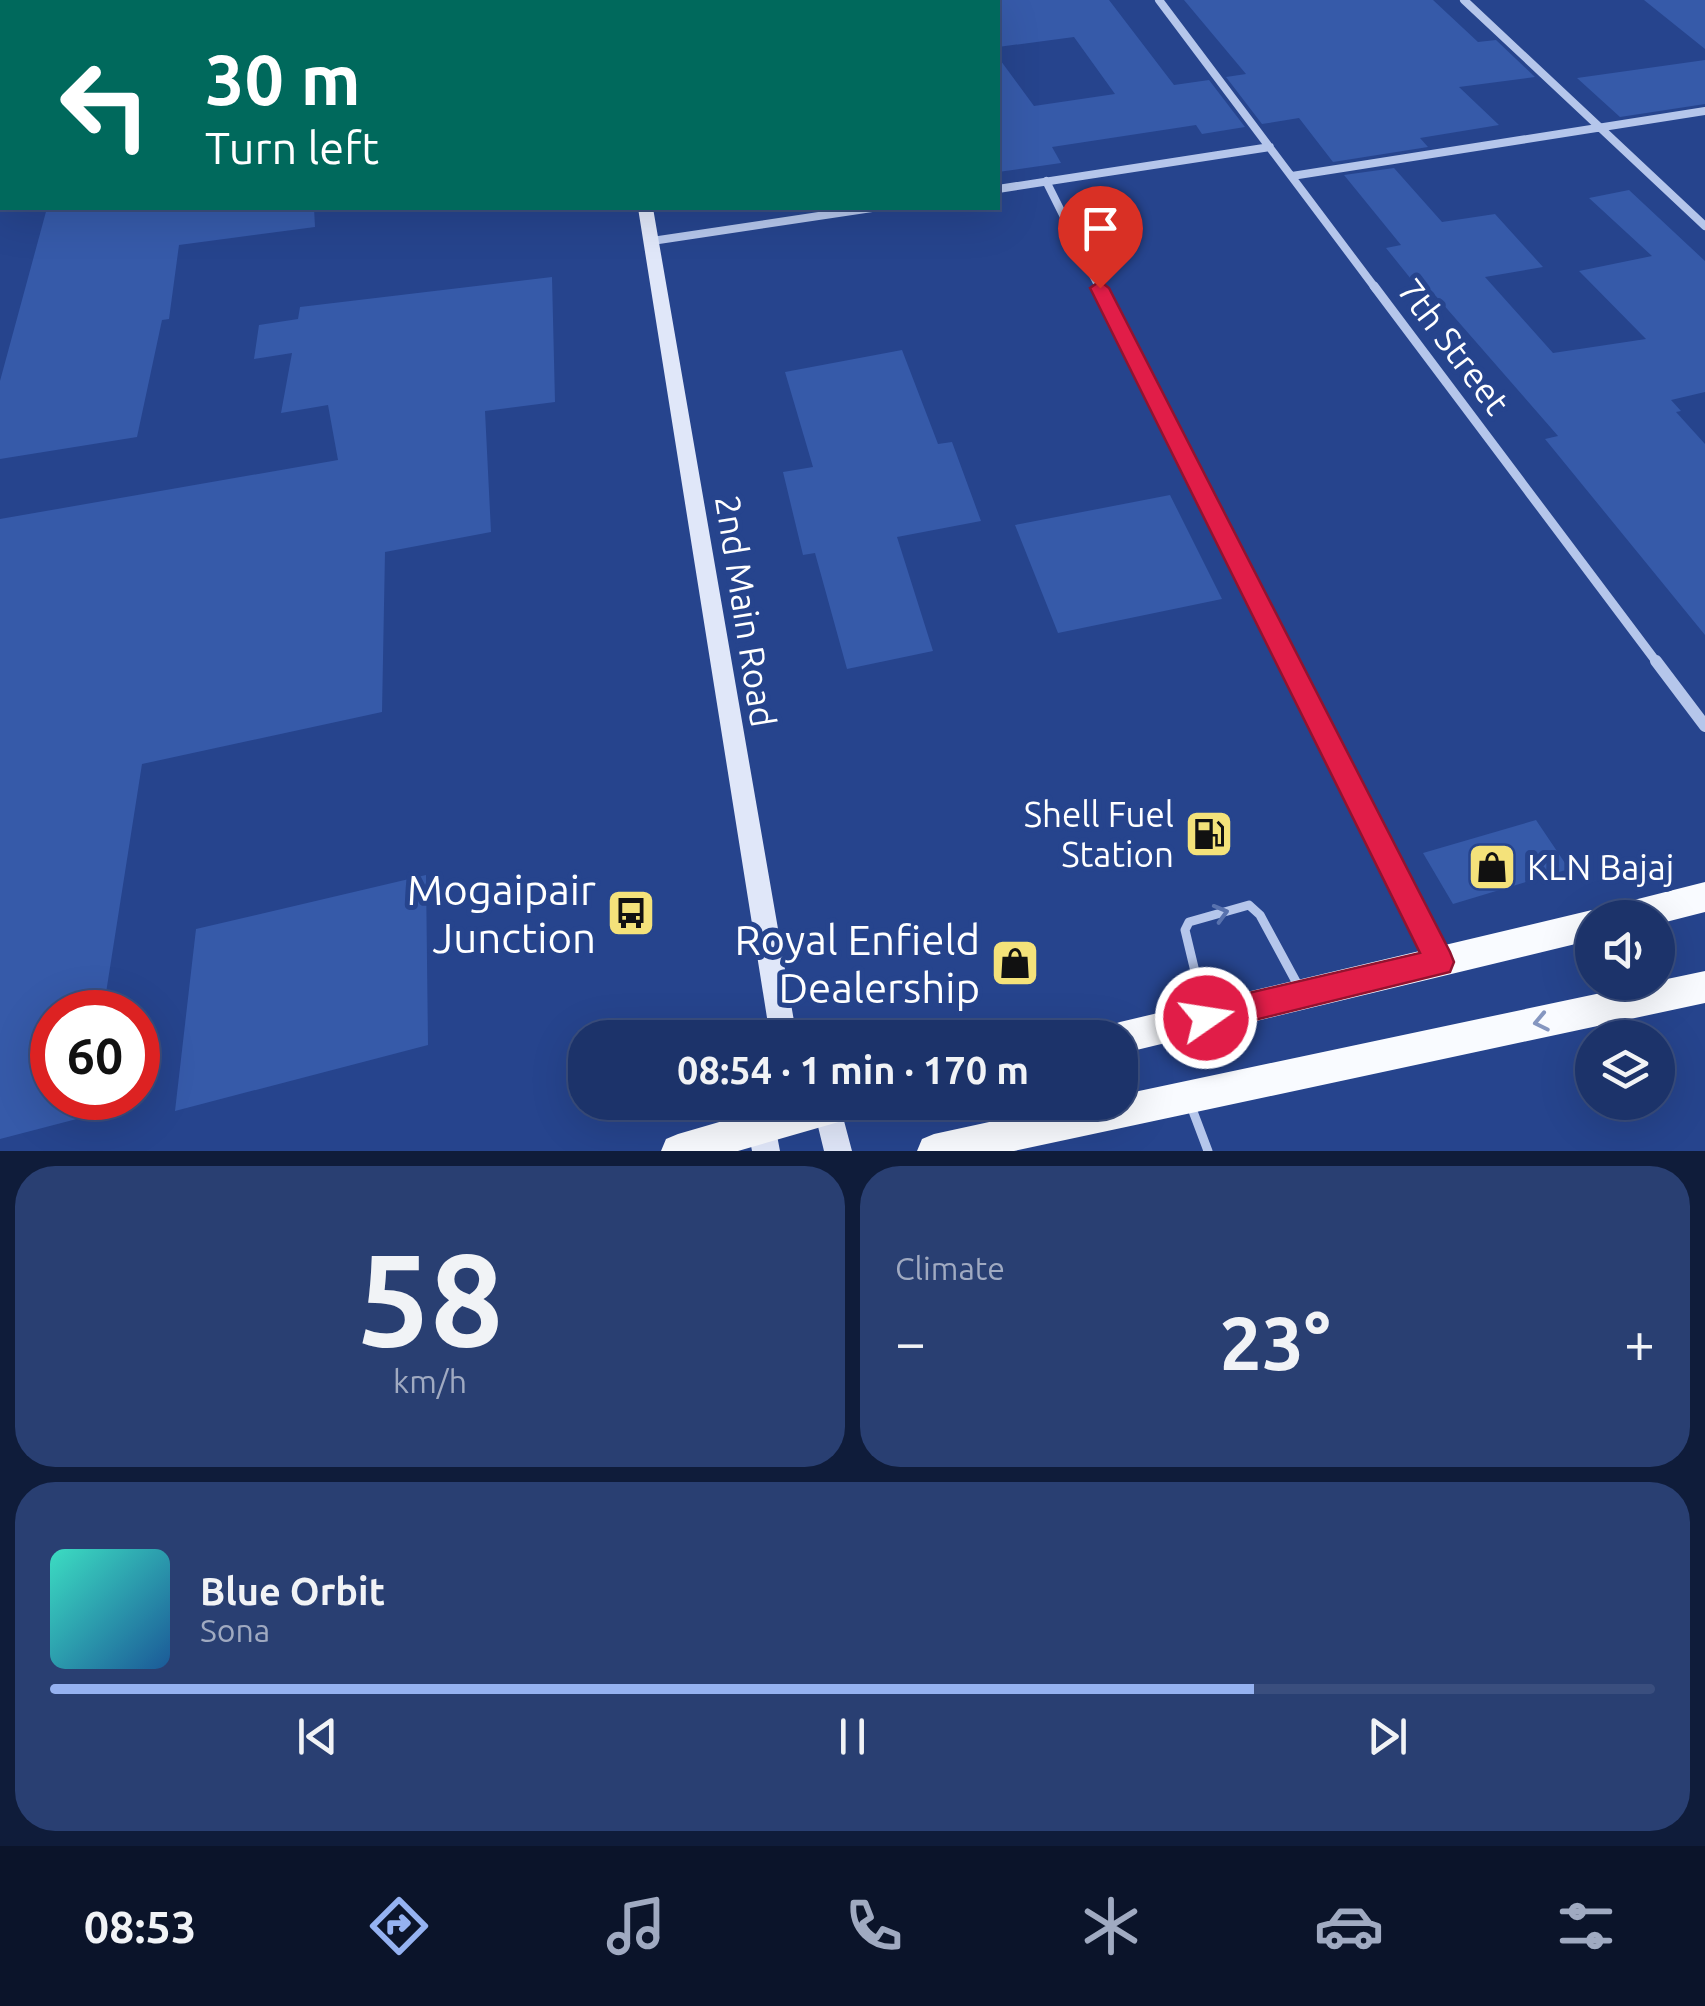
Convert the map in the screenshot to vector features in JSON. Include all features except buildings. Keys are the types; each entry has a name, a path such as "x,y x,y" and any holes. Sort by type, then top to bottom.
{"main road":[{"name":"2nd Main Road","path":"645,210 780,1020"},
{"path":"1675,905 1705,897"},
{"path":"1138,1034 1575,929"},
{"path":"934,1151 974,1147 1705,986"},
{"path":"835,1120 838,1151"},
{"path":"678,1151 764,1126"}],"street":[{"name":"7th Street","path":"1159,0 1705,726"},
{"path":"1464,0 1705,226"},
{"path":"1292,176 1705,112"},
{"path":"1000,188 1270,147"},
{"path":"1046,181 1440,962"},
{"path":"652,240 858,210"}],"lane":[{"path":"1206,1018 1185,930 1189,922 1249,905 1260,915 1303,994"},
{"path":"1188,1097 1208,1151"}],"place":[{"name":"Shell Fuel Station","path":"1209,834"},
{"name":"KLN Bajaj","path":"1492,867"},
{"name":"Mogaipair Junction","path":"631,913"},
{"name":"Royal Enfield Dealership","path":"1015,963"}],"route":[{"path":"1100,288 1440,962 1206,1018"}]}
